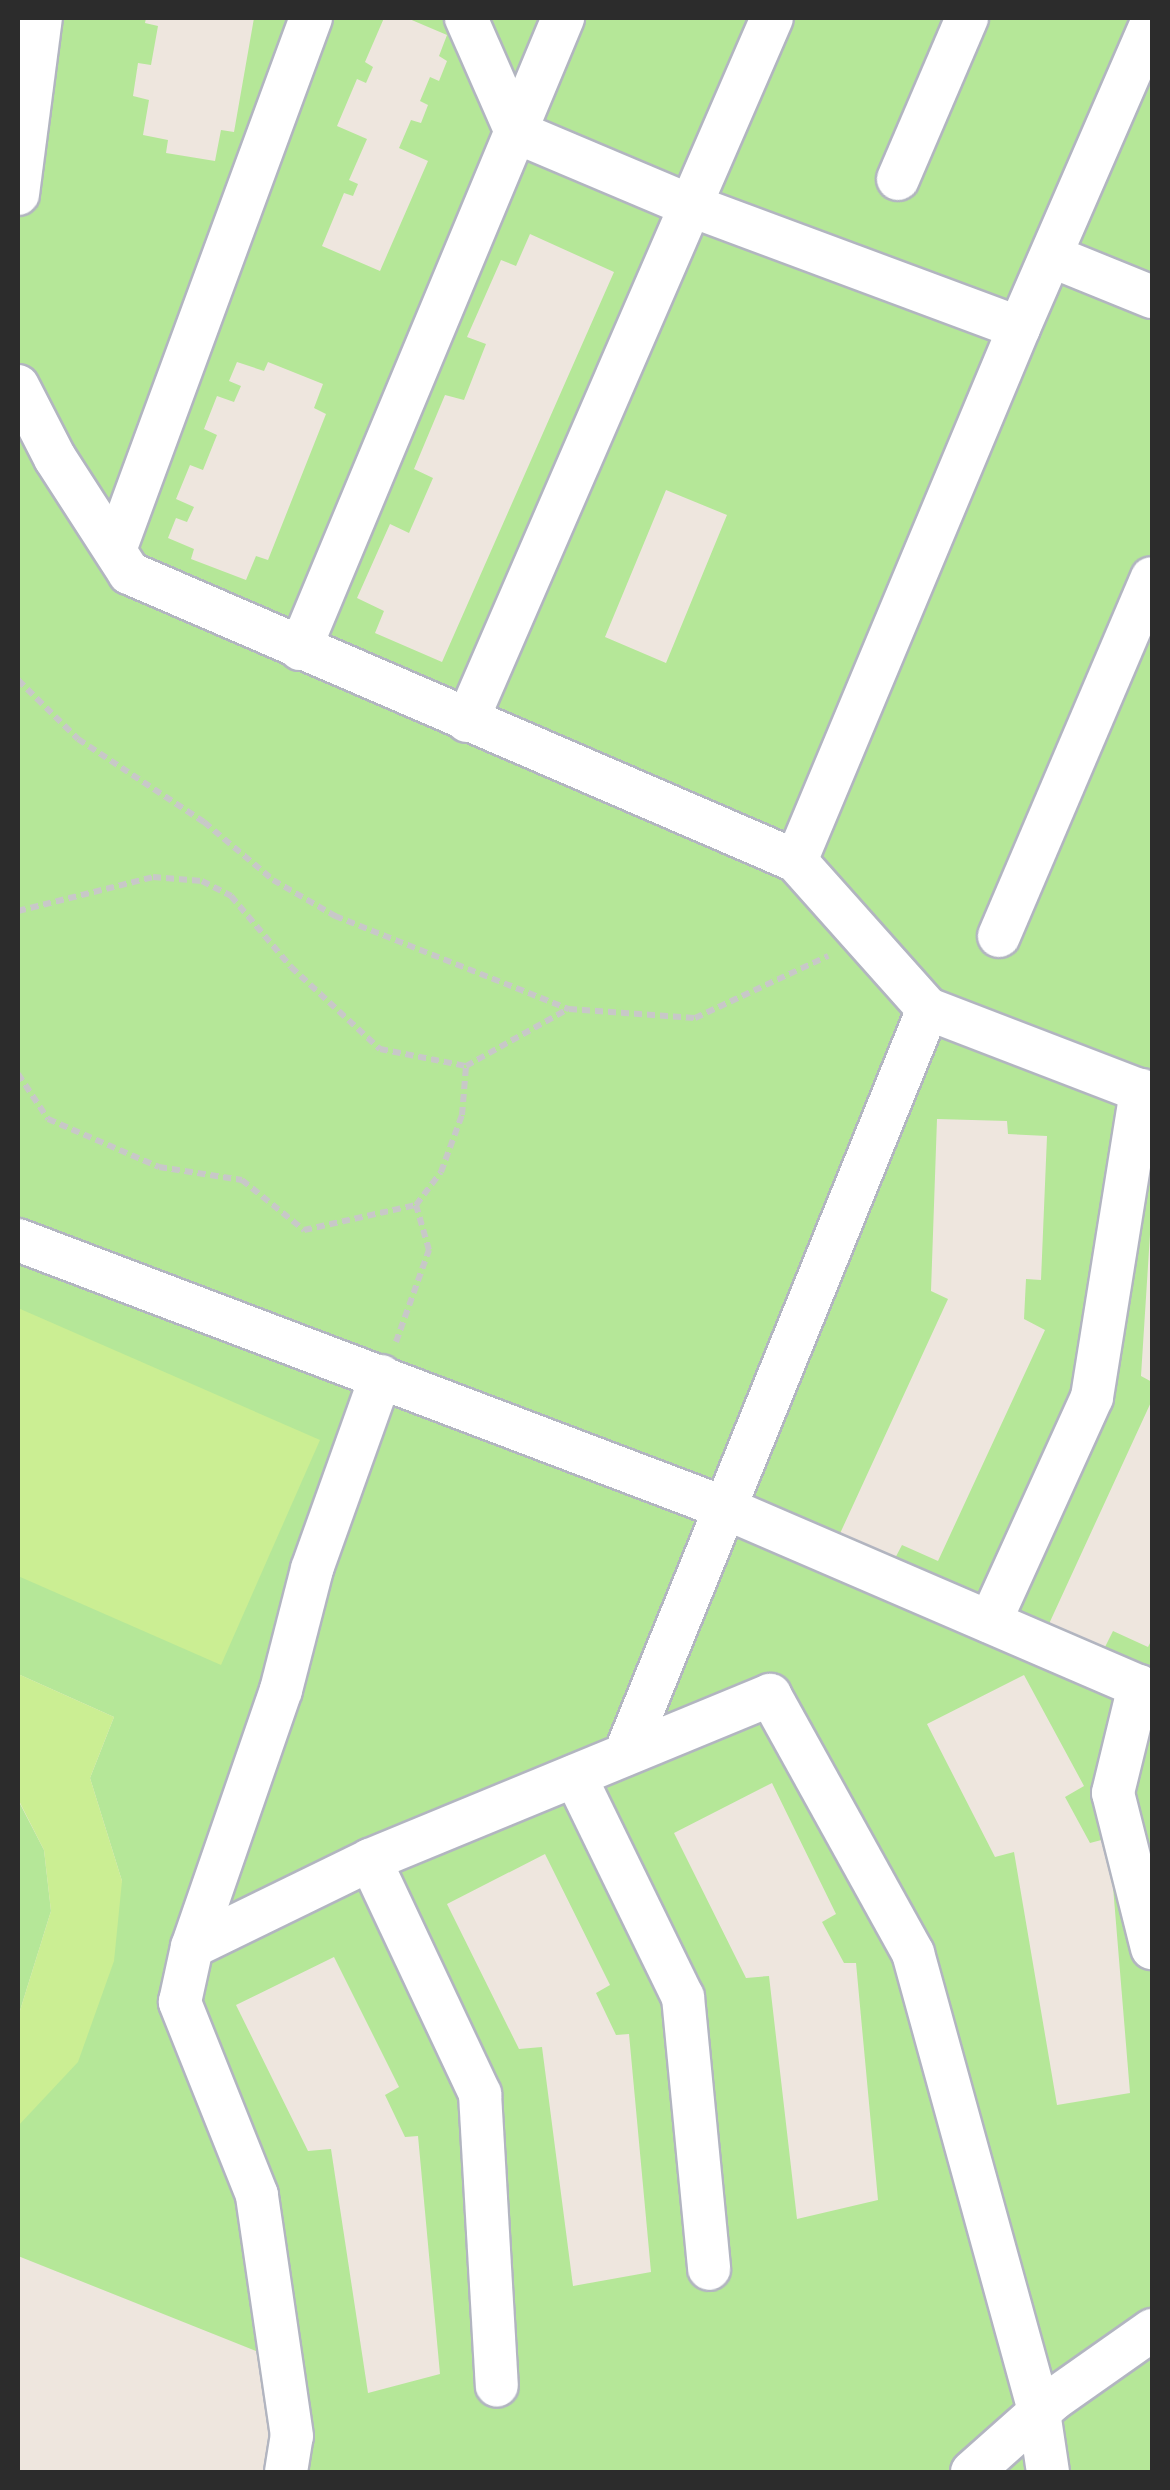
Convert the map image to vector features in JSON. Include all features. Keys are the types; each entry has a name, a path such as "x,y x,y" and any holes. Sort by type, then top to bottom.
{"street":[{"path":"18,194 41,18"},
{"path":"115,550 311,18"},
{"path":"466,18 516,132 688,205 1020,328"},
{"path":"300,649 564,18"},
{"path":"468,721 772,18"},
{"path":"898,179 968,18"},
{"path":"796,861 1152,22"},
{"path":"1051,256 1152,297"},
{"path":"18,386 130,573 796,861 928,1009 1146,1092 1092,1397 990,1622"},
{"path":"999,936 1152,578"},
{"path":"625,1754 928,1009"},
{"path":"18,1240 726,1508 1146,1689 1113,1793 1152,1948"},
{"path":"286,2472 292,2436 257,2195 180,2002 192,1948 381,1376"},
{"path":"192,1948 370,1860 770,1695 913,1953 1040,2412 1048,2472"},
{"path":"575,1776 683,1996 709,2269"},
{"path":"370,1860 480,2094 497,2386"},
{"path":"972,2472 1040,2412 1152,2330"}],"path":[{"path":"18,680 78,739 204,822 273,880 336,916 569,1009 695,1018 865,938"},
{"path":"18,911 152,877 202,881 231,896 291,967 380,1049 466,1066 569,1009"},
{"path":"18,1074 48,1119 159,1168 242,1180 304,1230 416,1205 440,1172 462,1116 466,1066"},
{"path":"381,1376 429,1250 416,1205"}],"green space":[{"path":"18,18 146,18 145,23 158,26 151,65 138,63 133,96 149,100 143,135 168,140 166,153 215,161 221,130 234,132 254,18 384,18 365,62 373,67 366,83 357,79 337,126 367,139 349,180 358,184 353,196 344,193 322,246 380,271 428,161 399,148 411,120 421,123 428,105 420,101 430,77 439,81 447,61 439,56 447,35 407,18 1152,18 1152,1203 1141,1376 1152,1382 1152,1400 1048,1626 1103,1651 1113,1631 1148,1647 1152,1639 1152,2472 286,2472 281,2361 18,2256 18,2126 122,1881 90,1778 114,1717 18,1674","holes":["530,234 614,272 442,662 375,633 384,611 357,598 390,524 409,533 433,478 414,469 445,395 464,400 486,344 467,337 501,260 516,266","237,362 264,371 268,362 323,384 314,408 326,414 268,560 256,556 246,580 191,559 194,549 168,538 176,518 187,522 194,507 176,499 190,465 203,470 217,435 204,429 217,396 234,402 241,386 229,381","666,490 727,515 666,663 605,637","937,1119 1007,1121 1008,1134 1047,1136 1041,1280 1026,1279 1024,1319 1045,1330 938,1561 902,1545 891,1566 837,1540 948,1299 931,1291","1024,1675 1084,1786 1065,1797 1090,1843 1109,1838 1130,2093 1057,2105 1014,1852 995,1857 927,1724","772,1783 836,1914 822,1922 844,1963 856,1963 878,2200 797,2219 769,1976 746,1978 674,1833","545,1854 610,1985 596,1993 616,2035 629,2034 651,2272 573,2286 542,2047 519,2049 447,1904","334,1957 399,2087 385,2095 405,2137 418,2136 440,2374 368,2393 331,2149 308,2151 236,2005"]},
{"path":"18,1308 320,1440 221,1665 18,1576"},
{"path":"18,1674 114,1717 90,1778 122,1881 114,1961 78,2062 18,2126 18,2017 51,1911 44,1850 18,1799"},
{"path":"18,1800 44,1850 51,1911 18,2017"}]}
